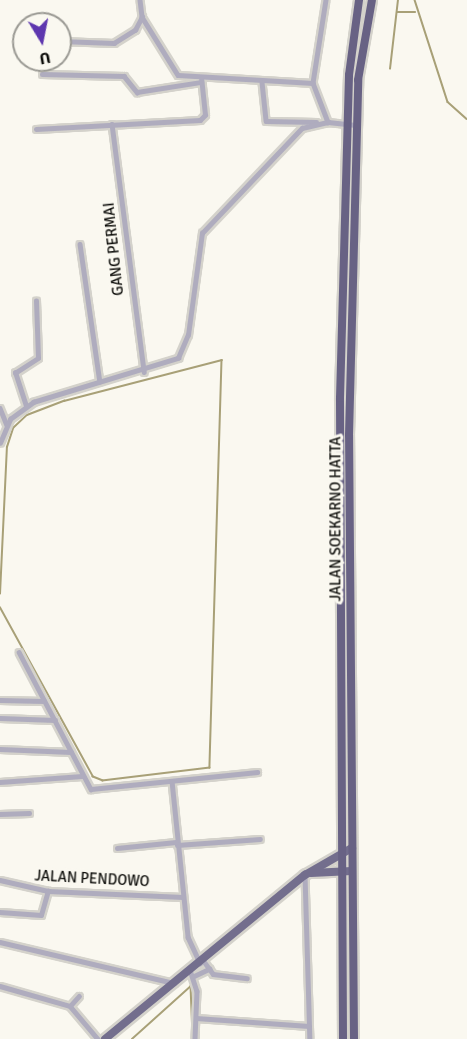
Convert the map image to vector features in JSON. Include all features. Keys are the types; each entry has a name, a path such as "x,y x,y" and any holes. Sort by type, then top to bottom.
{"highway":[{"name":"JALAN SOEKARNO HATTA","path":"343,1039 340,870 340,398 359,0"},
{"name":"JALAN SOEKARNO HATTA","path":"354,1039 349,435 353,125 358,80 372,0"}],"main road":[{"path":"105,1039 174,983 192,973 201,962 306,874 340,851 352,848"},
{"path":"306,874 352,871"}],"street":[{"path":"140,0 142,17 175,72 201,80"},
{"path":"326,0 313,83 328,122"},
{"path":"72,41 114,43 135,30 142,17"},
{"path":"42,74 124,76 137,92 201,80 313,83"},
{"path":"36,129 202,119 201,80"},
{"path":"262,82 266,121 328,122 353,125"},
{"path":"0,443 2,430 26,406 100,382 144,372 184,351 202,233 288,139 316,122"},
{"name":"GANG PERMAI","path":"112,124 144,372"},
{"path":"80,244 100,382"},
{"path":"26,406 15,373 38,358 36,301"},
{"path":"0,408 7,425"},
{"path":"19,652 82,776 94,790 257,772"},
{"path":"0,700 44,701"},
{"path":"0,718 55,720"},
{"path":"0,749 70,752"},
{"path":"0,782 82,776"},
{"path":"172,781 176,843 191,948 209,969"},
{"path":"0,814 29,813"},
{"path":"117,848 260,839"},
{"path":"306,874 310,1039"},
{"name":"JALAN PENDOWO","path":"0,880 48,891 183,897"},
{"path":"0,912 41,915 48,891"},
{"path":"0,942 174,983"},
{"path":"195,1039 196,1018 192,973 209,969 247,978"},
{"path":"0,986 70,1006 98,1039"},
{"path":"70,1006 79,996"},
{"path":"196,1018 309,1026"}],"waterway":[{"path":"390,69 398,0"},
{"path":"415,0 448,102 467,119"},
{"path":"397,12 415,12"},
{"path":"0,594 7,447 13,428 27,415 64,401 222,360 210,768 103,781 93,777 0,608"},
{"path":"132,1039 191,986 193,1035"}]}
